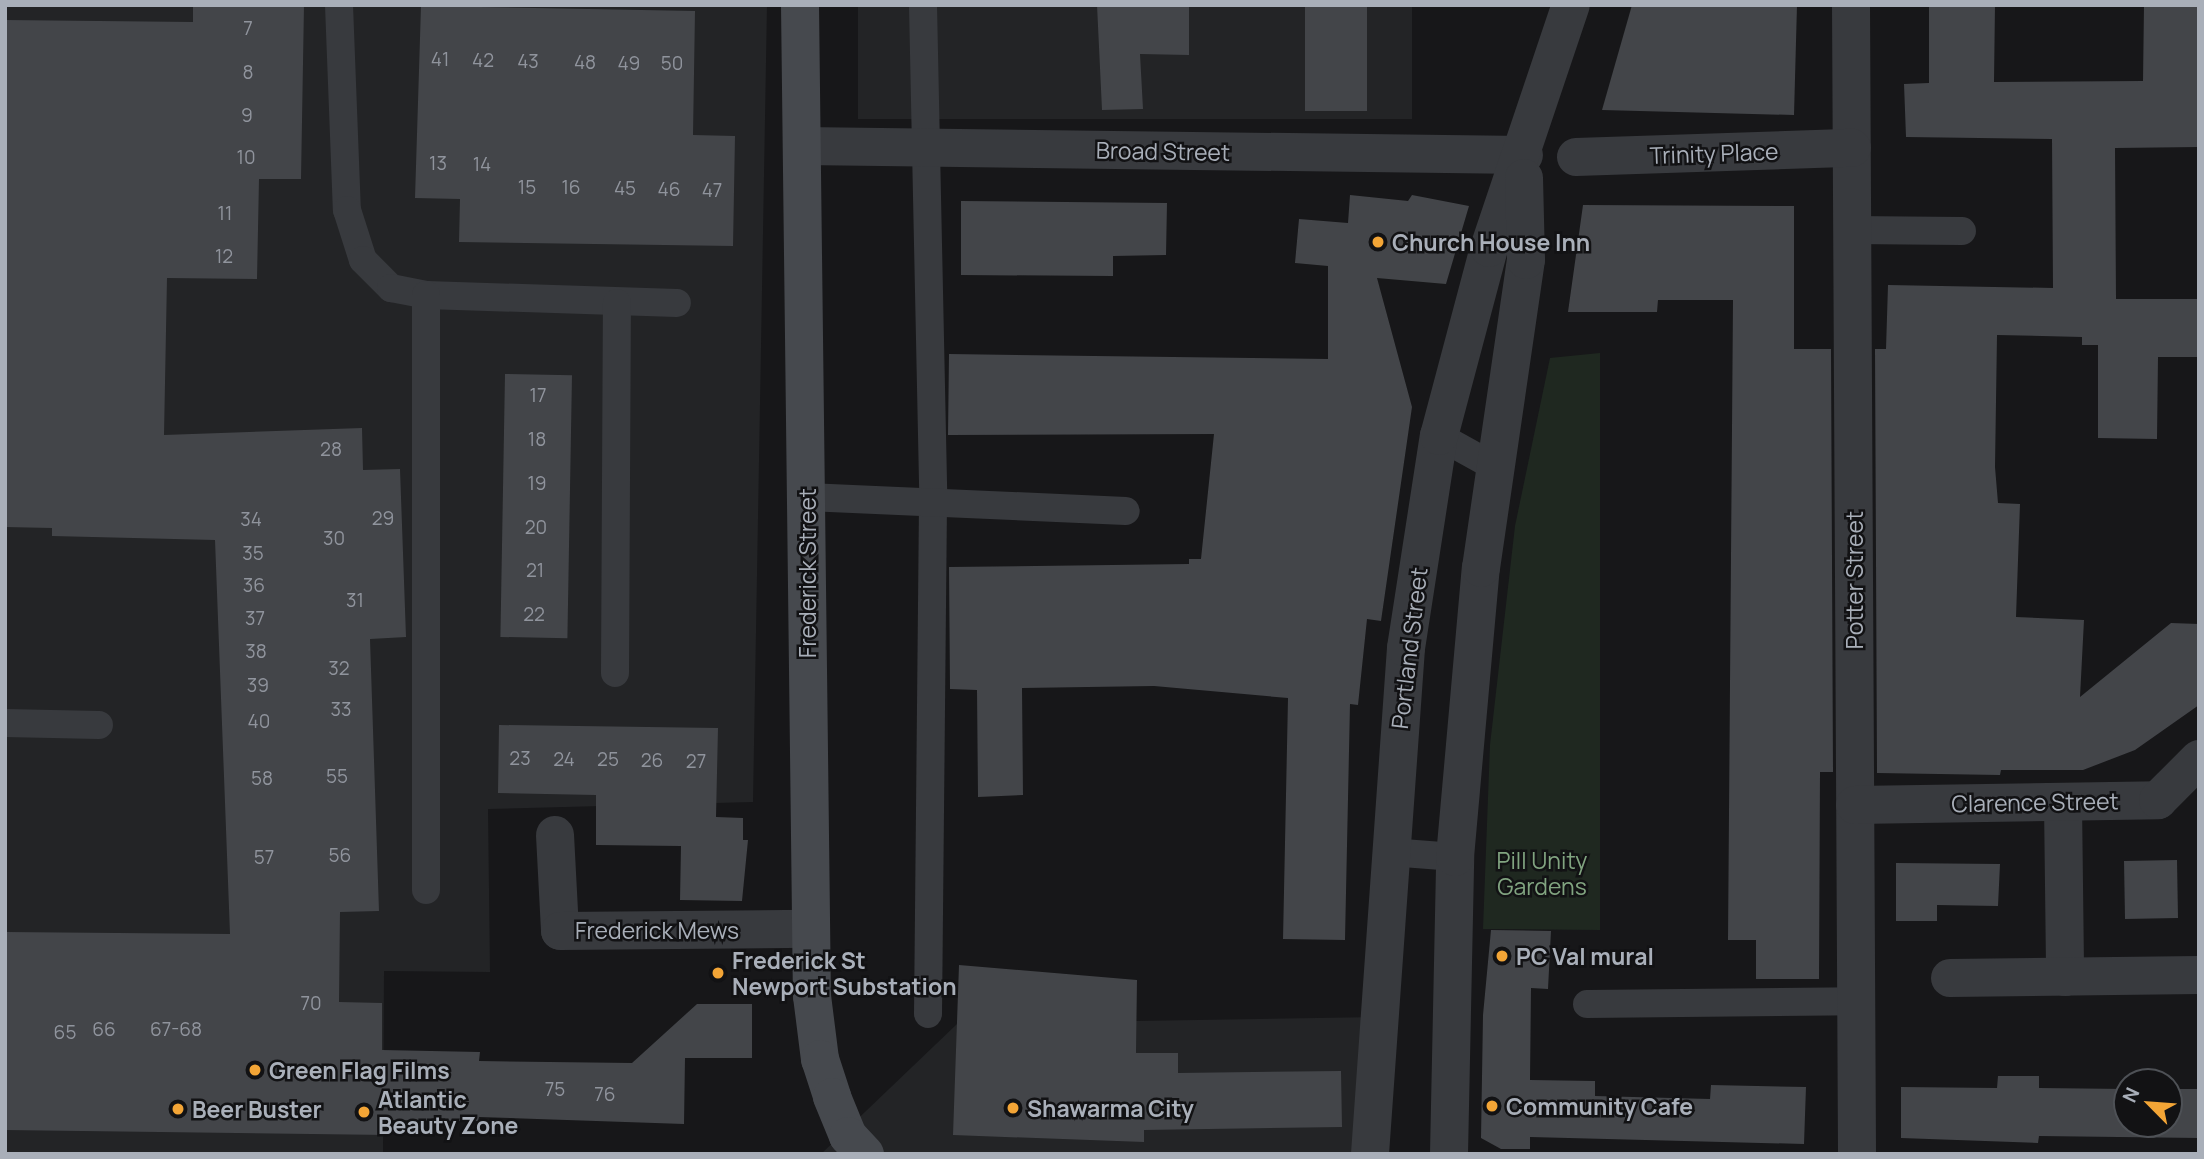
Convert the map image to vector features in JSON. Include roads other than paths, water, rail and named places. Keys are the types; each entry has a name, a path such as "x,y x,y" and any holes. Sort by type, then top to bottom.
{"street":[{"name":"Frederick Street","path":"800,5 807,497 809,929 820,1059 846,1148"},
{"name":"Portland Street","path":"1370,1154 1406,648 1438,436 1489,248 1524,155 1572,5"},
{"name":"Potter Street","path":"1851,5 1857,1154"},
{"name":"Broad Street","path":"803,146 1524,155"},
{"name":"Trinity Place","path":"1576,157 1852,148"},
{"name":"Portland Street","path":"1449,1154 1455,857 1480,568 1526,260 1524,155"},
{"name":"Clarence Street","path":"1855,805 2158,800 2199,759"},
{"path":"2063,803 2065,977"},
{"name":"Frederick Mews","path":"555,835 560,931 809,929"},
{"path":"1950,978 2199,975"}],"lane":[{"path":"339,5 347,210 363,260 391,288 426,295 677,303"},
{"path":"923,5 929,148 933,503 928,1014"},
{"path":"1852,230 1962,231"},
{"path":"426,295 426,890"},
{"path":"615,673 617,303"},
{"path":"1438,436 1495,467"},
{"path":"807,497 1126,511"},
{"path":"5,723 99,725"},
{"path":"1390,852 1455,857"},
{"path":"1587,1004 1856,1001"}],"place":[{"name":"Church House Inn","path":"1378,242"},
{"name":"PC Val mural","path":"1502,956"},
{"name":"Frederick St Newport Substation","path":"718,973"},
{"name":"Green Flag Films","path":"255,1070"},
{"name":"Community Cafe","path":"1492,1106"},
{"name":"Shawarma City","path":"1013,1108"},
{"name":"Beer Buster","path":"178,1109"},
{"name":"Atlantic Beauty Zone","path":"364,1112"}],"park label":[{"name":"Pill Unity Gardens","path":"1542,873"}]}
